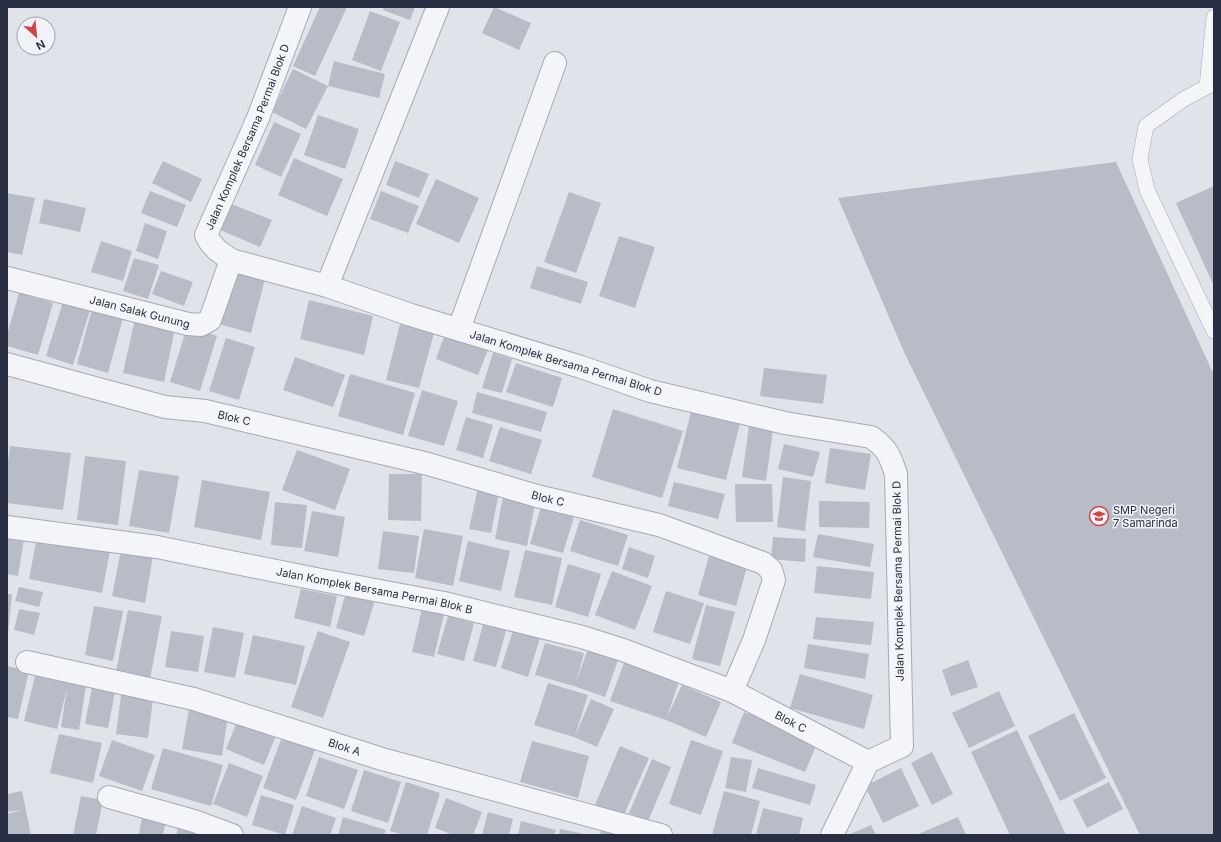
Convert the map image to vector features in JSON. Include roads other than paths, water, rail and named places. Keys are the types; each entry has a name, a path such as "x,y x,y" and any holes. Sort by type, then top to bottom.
{"street":[{"name":"Jalan Komplek Bersama Permai Blok D","path":"300,7 258,118 206,235 210,242 217,250 232,260 327,286 410,315 581,367 650,391 785,423 871,437 882,445 891,457 896,474 902,746 868,762"},
{"path":"327,286 438,7"},
{"path":"459,330 555,63"},
{"name":"Jalan Salak Gunung","path":"7,278 188,324 201,325 210,320 232,260"},
{"name":"Blok C","path":"7,364 165,407 205,411 428,464 537,496 659,526 763,563 771,570 774,580 754,640 732,691 868,762"},
{"name":"Jalan Komplek Bersama Permai Blok B","path":"7,527 126,541 444,603 582,637 623,650 732,691"},
{"name":"Blok A","path":"26,662 194,699 382,759 661,835"},
{"path":"832,835 868,762"},
{"path":"109,797 194,821 232,835"}],"lane":[{"path":"1214,17 1211,85 1184,99 1146,126 1140,159 1147,190 1214,331"}],"place":[{"name":"SMP Negeri 7 Samarinda","path":"1099,516"}]}
